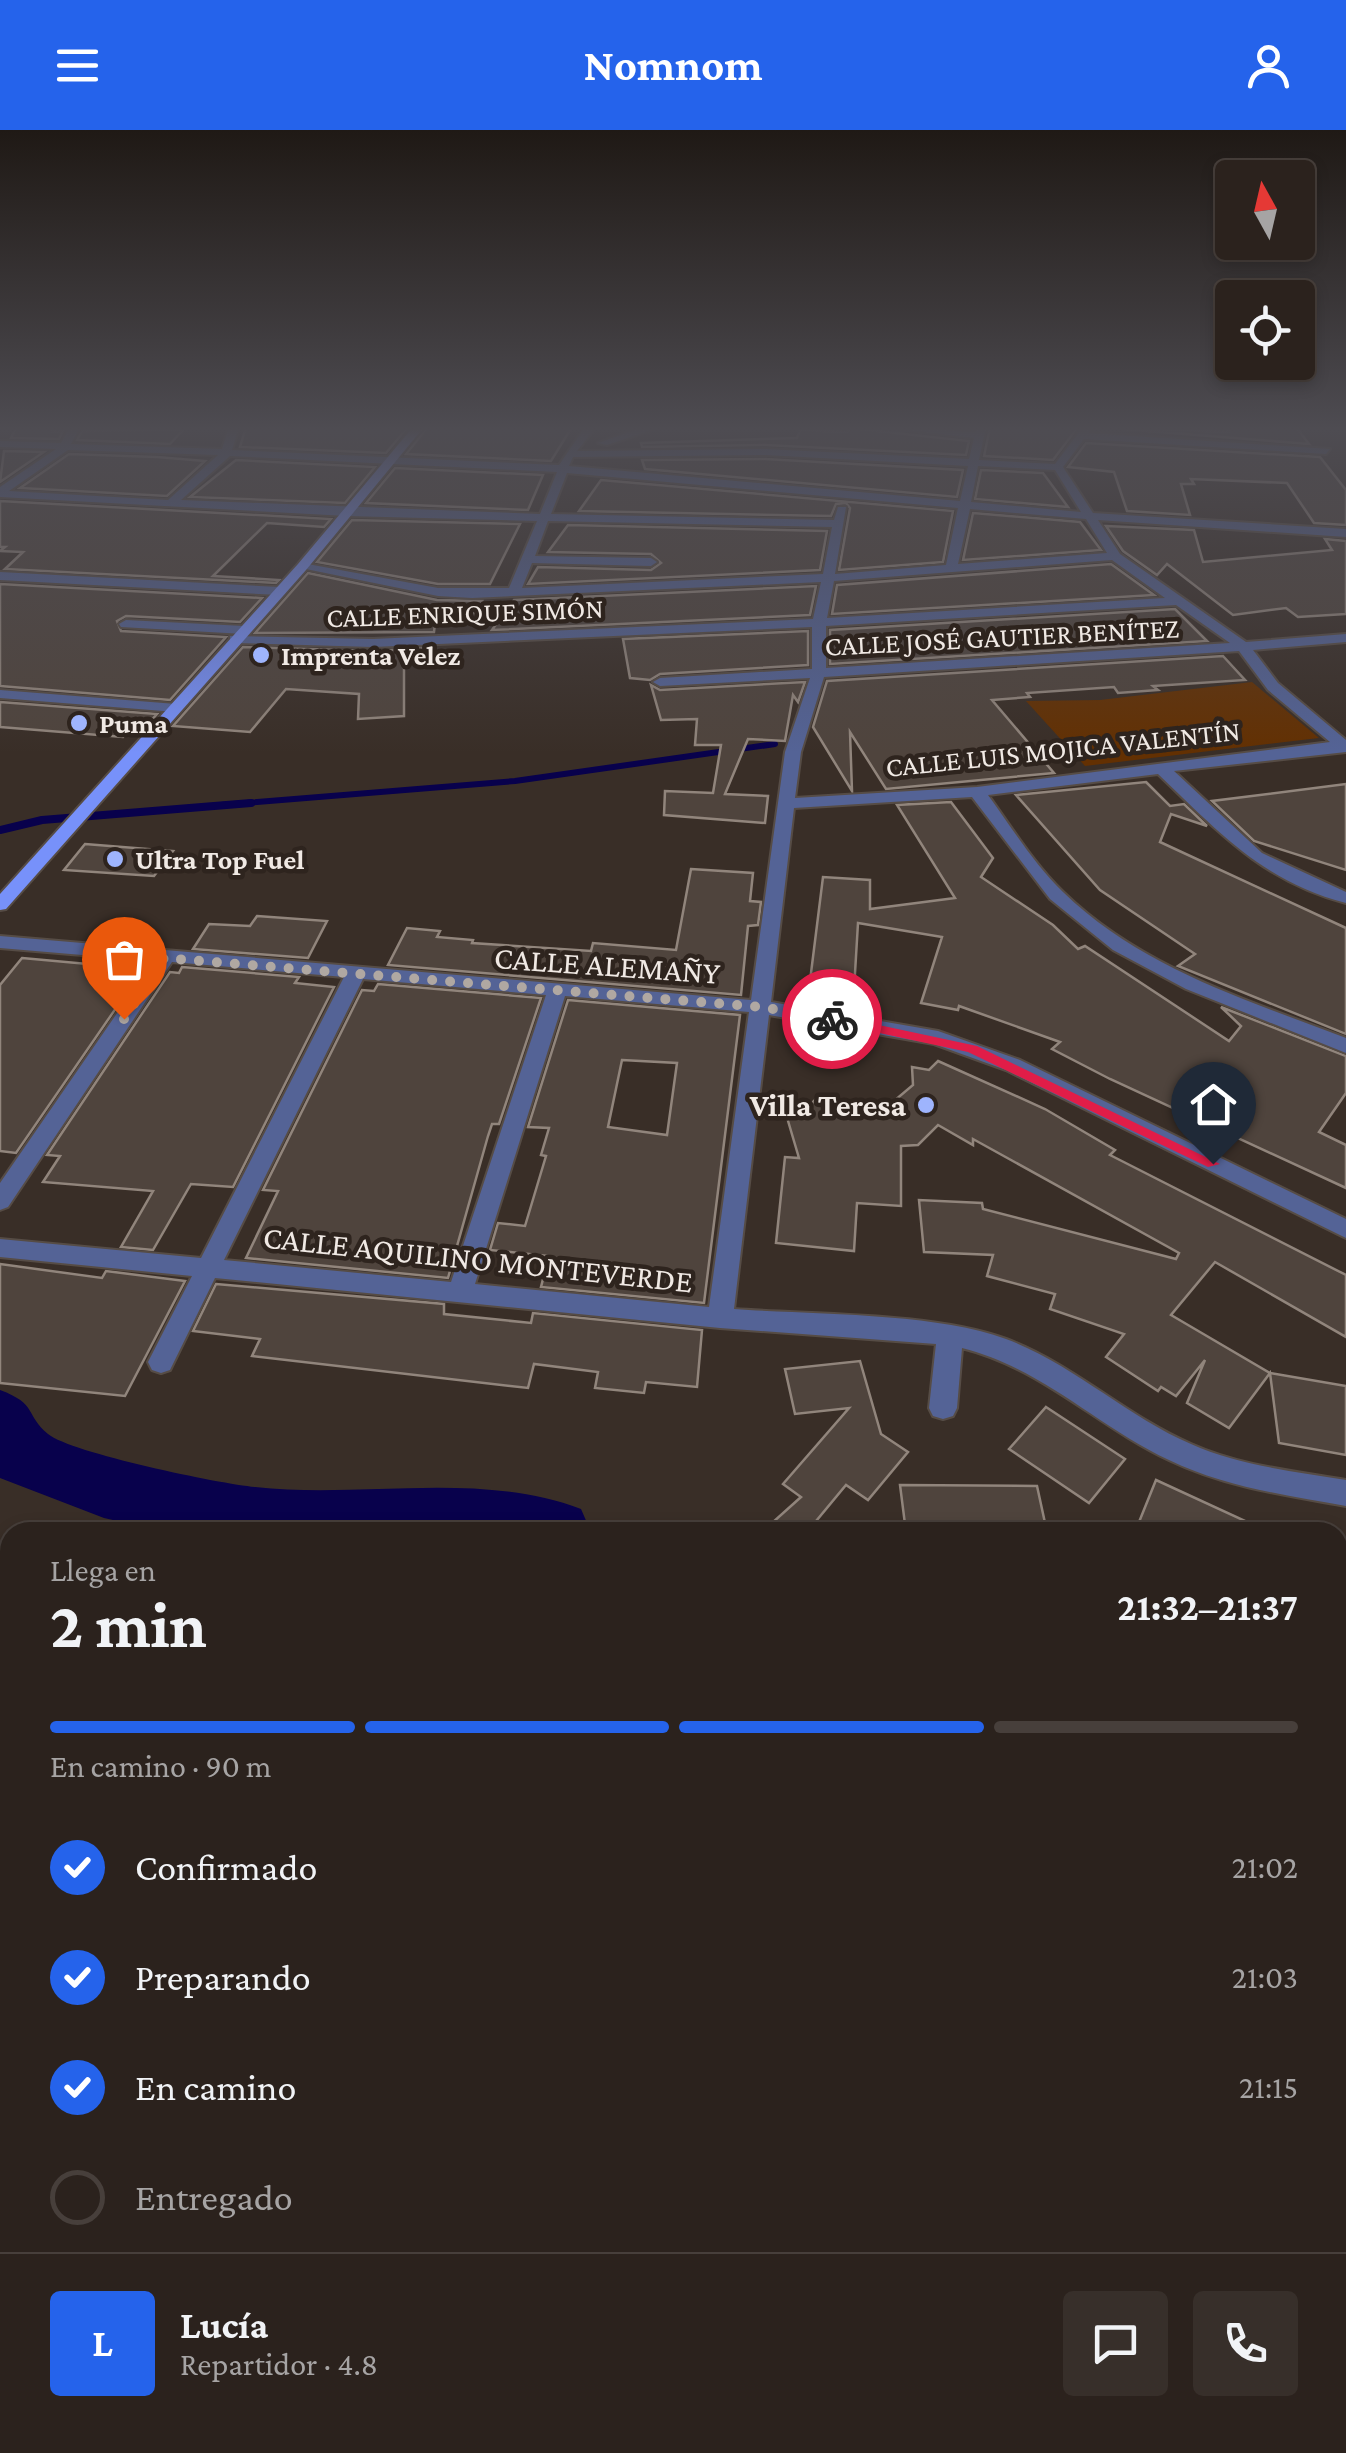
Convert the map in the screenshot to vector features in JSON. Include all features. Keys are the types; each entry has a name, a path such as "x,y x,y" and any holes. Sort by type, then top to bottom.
{"main road":[{"path":"0,904 328,535"}],"street":[{"path":"514,593 536,535"},
{"path":"720,1318 794,752 820,671 820,623 836,535"},
{"path":"951,570 957,535"},
{"path":"1101,535 1115,556 1245,648 1247,658 1275,686 1344,746"},
{"path":"302,567 438,592 514,593 827,578 1115,556"},
{"path":"526,559 651,562"},
{"path":"0,576 279,591"},
{"name":"CALLE ENRIQUE SIMÓN","path":"126,624 373,644 1176,602"},
{"name":"CALLE JOSÉ GAUTIER BENÍTEZ","path":"660,682 1245,648 1346,638"},
{"path":"0,694 176,708"},
{"name":"CALLE LUIS MOJICA VALENTÍN","path":"788,803 977,792 1344,746"},
{"path":"1161,768 1256,857 1305,883 1346,898"},
{"path":"977,792 1054,893 1108,938 1200,988 1346,1046"},
{"name":"CALLE ALEMAÑY","path":"0,942 761,1007 922,1035 972,1049 1346,1229"},
{"path":"0,1202 164,958"},
{"path":"160,1362 355,975"},
{"path":"460,1293 557,991"},
{"name":"CALLE AQUILINO MONTEVERDE","path":"0,1248 720,1318 950,1335 998,1346 1044,1367 1177,1451 1235,1474 1346,1493"},
{"path":"943,1408 950,1335"}],"shaded area":[{"path":"1252,682 1319,738 1085,766 1026,701 1100,700"}],"building":[{"path":"0,535 254,535 213,576 279,580 276,583 5,569 23,552 0,551 5,547 0,547"},
{"path":"339,535 514,535 490,584 438,584 317,562"},
{"path":"560,535 826,535 820,570 528,584 538,567 651,570 661,563 651,554 548,552"},
{"path":"845,535 948,535 943,562 839,570"},
{"path":"968,535 1090,535 1101,550 963,560"},
{"path":"1112,535 1196,535 1203,562 1332,550 1325,539 1346,541 1346,614 1298,617 1286,608 1233,615 1167,564 1157,575 1123,551"},
{"path":"1111,564 1154,595 832,614 837,585"},
{"path":"308,573 437,600 482,601 476,613 436,615 434,632 255,633"},
{"path":"0,584 262,598 240,622 126,616 117,621 121,631 226,637 170,700 0,686"},
{"path":"816,586 810,615 492,630 514,600"},
{"path":"1175,609 1207,641 830,664 830,630"},
{"path":"808,631 808,665 660,674 650,680 630,678 623,639"},
{"path":"243,647 373,651 428,648 426,663 404,663 404,716 358,719 359,694 286,689 250,732 173,726"},
{"path":"1223,656 1245,680 1153,686 1158,690 1118,693 1114,687 1027,693 1030,697 992,700 1054,773 886,789 850,732 852,791 813,727 827,681"},
{"path":"805,682 798,702 793,695 785,741 748,739 725,794 768,796 765,823 664,815 665,791 713,793 721,745 695,745 697,719 661,720 651,685 660,690"},
{"path":"0,702 157,714 148,724 136,723 123,737 0,727"},
{"path":"1146,782 1170,806 1184,804 1207,826 1171,814 1160,842 1346,928 1346,1034 1178,966 1195,954 1100,890 1016,795"},
{"path":"1346,784 1346,870 1254,841 1212,801"},
{"path":"951,802 993,858 981,877 1053,925 1078,949 1085,946 1229,1041 1241,1026 1221,1007 1346,1056 1346,1093 1319,1132 1346,1145 1346,1188 1052,1049 1060,1042 959,1006 958,1010 921,1003 942,937 858,923 854,990 810,981 823,877 870,880 870,909 955,898 897,805"},
{"path":"85,844 173,851 154,876 64,870"},
{"path":"691,869 753,873 750,901 761,902 758,925 748,926 741,995 388,965 407,928 440,931 437,937 473,940 472,943 591,951 593,943 676,950"},
{"path":"257,916 327,921 308,958 193,949 209,924 250,926"},
{"path":"22,958 143,969 16,1153 0,1151 0,985"},
{"path":"182,967 299,977 295,983 334,987 233,1187 191,1184 153,1250 121,1247 153,1191 43,1182 60,1156 47,1155 170,972 179,973"},
{"path":"378,984 541,998 499,1124 492,1124 488,1136 448,1278 246,1258 278,1191 263,1190 362,990 374,991"},
{"path":"568,1000 740,1015 704,1303 541,1287 549,1256 490,1250 498,1223 525,1226 546,1156 541,1155 549,1128 528,1127","holes":["622,1060 677,1063 667,1135 608,1127"]},
{"path":"938,1061 1045,1109 1115,1150 1110,1155 1346,1275 1346,1337 1215,1262 1171,1315 1270,1373 1229,1428 1187,1403 1205,1360 1176,1396 1161,1387 1158,1391 1106,1357 1124,1334 1050,1309 1055,1294 987,1276 993,1255 924,1252 919,1200 982,1203 983,1209 1176,1259 1179,1253 973,1139 973,1145 938,1125 918,1145 901,1146 901,1206 857,1203 854,1251 776,1243 785,1157 799,1158 786,1114 804,1111 817,1098 826,1111 881,1112 913,1085 912,1067 929,1070"},
{"path":"0,1264 102,1278 106,1271 185,1281 125,1396 0,1383"},
{"path":"216,1284 444,1304 444,1314 531,1323 533,1313 702,1330 697,1387 646,1382 644,1393 595,1388 598,1372 534,1364 528,1388 252,1356 260,1339 193,1331"},
{"path":"860,1361 881,1434 908,1452 868,1500 846,1485 815,1522 773,1522 801,1497 783,1484 849,1408 795,1414 785,1369"},
{"path":"1270,1373 1346,1386 1346,1455 1279,1443"},
{"path":"1046,1407 1125,1459 1089,1503 1009,1449"},
{"path":"1156,1480 1247,1522 1139,1522"},
{"path":"900,1485 1037,1486 1045,1522 905,1522"}],"waterway":[{"path":"221,805 515,781 775,744"},
{"path":"0,830 42,820 251,803"},
{"path":"0,1419 24,1456 104,1487 255,1520 513,1522"}],"way so far":[{"path":"124,1019 164,958 761,1007 832,1019"}],"place":[{"name":"Imprenta Velez","path":"261,655"},
{"name":"Puma","path":"79,723"},
{"name":"Ultra Top Fuel","path":"115,859"},
{"name":"Villa Teresa","path":"926,1105"}],"route":[{"path":"832,1019 938,1038 972,1049 1014,1065 1213,1164"}]}
